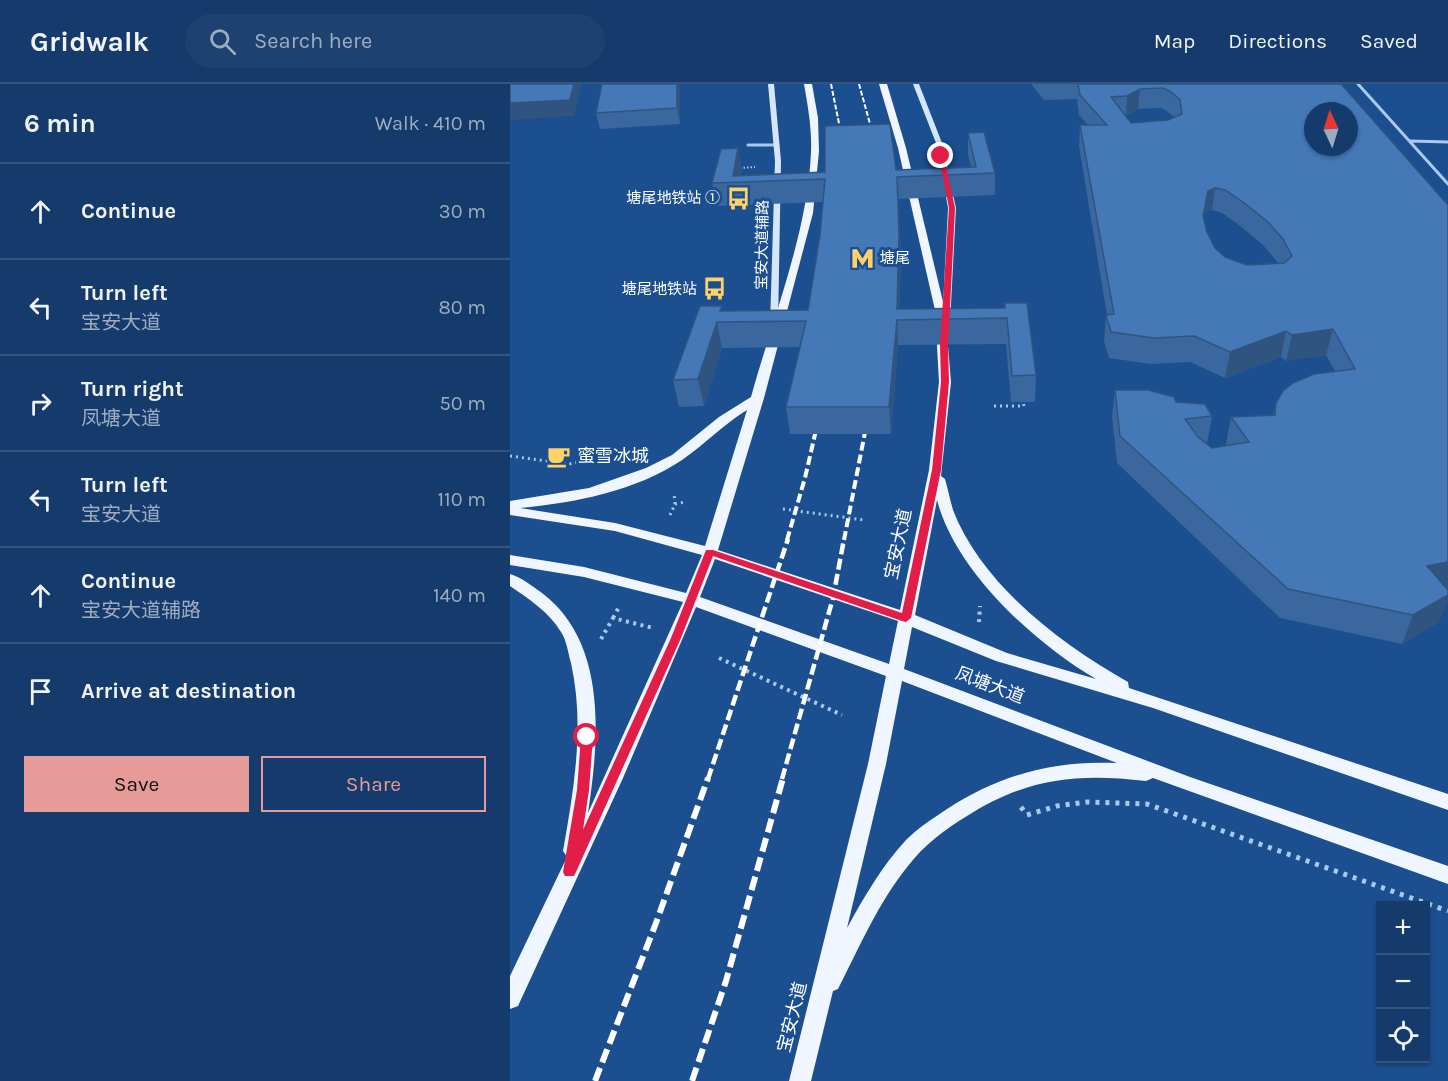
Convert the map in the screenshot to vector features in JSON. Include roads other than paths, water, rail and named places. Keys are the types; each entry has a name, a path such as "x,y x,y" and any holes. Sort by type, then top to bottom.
{"main road":[{"name":"宝安大道辅路","path":"771,84 777,145 774,335"},
{"path":"510,999 570,872 691,599 710,552 746,443 774,335 810,212 816,171 817,132 808,84"},
{"name":"宝安大道","path":"800,1081 877,764 936,470 945,382 940,310 902,148 883,84"},
{"path":"916,84 939,143 952,208 944,346"},
{"path":"510,505 561,498 630,480 669,462 700,441 724,420 758,398"},
{"path":"936,470 940,492 956,530 1005,597 1052,641 1081,662 1157,703"},
{"name":"凤塘大道","path":"510,511 615,527 710,552 906,618 1002,657 1157,703 1448,802"},
{"name":"凤塘大道","path":"510,560 584,572 691,599 895,672 1184,782 1448,875"},
{"path":"510,579 541,600 569,630 584,678 587,704 583,790 570,872"},
{"path":"820,1000 879,892 913,846 975,800 1018,780 1064,770 1110,770 1184,782"}],"street":[{"path":"1358,84 1448,184"},
{"path":"1409,141 1448,142"},
{"path":"748,145 777,145"}],"railway":[{"path":"831,84 843,143"},
{"path":"859,84 875,142"},
{"path":"787,540 805,478 819,417"},
{"path":"844,540 868,417"},
{"path":"708,779 788,539"},
{"path":"782,779 833,598 844,539"},
{"path":"595,1081 656,923 708,778"},
{"path":"692,1081 726,981 783,778"}],"place":[{"name":"塘尾地铁站 ①","path":"738,198"},
{"name":"塘尾","path":"862,258"},
{"name":"塘尾地铁站","path":"715,289"},
{"name":"蜜雪冰城","path":"559,456"}]}
